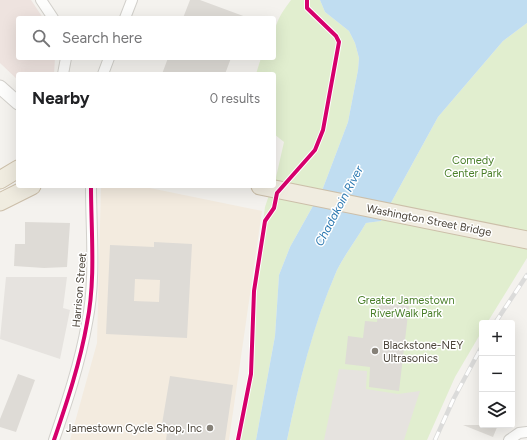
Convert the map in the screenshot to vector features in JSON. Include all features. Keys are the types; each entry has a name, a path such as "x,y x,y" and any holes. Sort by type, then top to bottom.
{"highway":[{"path":"0,180 16,169"},
{"path":"0,202 28,188"},
{"name":"Washington Street Bridge","path":"270,188 527,240"}],"street":[{"path":"41,0 52,16"},
{"path":"126,16 132,0"},
{"path":"63,72 66,60"},
{"path":"104,72 108,60"},
{"path":"0,87 16,101"},
{"name":"Harrison Street","path":"54,440 68,397 88,322 91,276 91,188"},
{"path":"509,440 519,433 527,432"}],"shaded area":[{"path":"0,0 31,0 42,16 16,16 16,60 55,60 54,72 16,72 16,78 0,63"},
{"path":"101,188 150,188 262,211 229,440 70,440 97,343"},
{"path":"6,277 67,277 63,308 70,310 60,359 0,339"},
{"path":"339,369 367,371 366,389 398,394 420,391 404,440 324,440"}],"green space":[{"path":"291,0 320,0 325,12 349,31 355,43 359,58 358,70 348,122 323,188 290,247 279,275 275,336 256,440 238,440 251,374 254,291 265,207 271,188 276,188 276,177 284,142 276,136 276,72 257,72 260,60 276,60 276,27 281,15"},
{"name":"Greater Jamestown RiverWalk Park","path":"527,23 527,258 489,320 479,320 479,336 455,377 427,440 287,440 296,397 314,332 328,290 340,264 366,223 381,221 438,117 503,41"}],"water":[{"name":"Chadakoin River","path":"320,0 527,0 527,23 503,41 438,117 381,221 366,223 337,270 328,291 302,375 287,440 256,440 275,336 279,275 290,247 323,188 348,122 358,70 359,58 355,43 349,31 325,12"}],"building":[{"path":"190,0 200,0 243,16 184,16"},
{"path":"167,60 230,60 226,72 163,72"},
{"path":"25,222 70,223 67,267 44,268 14,266 15,244 25,244"},
{"path":"154,242 192,244 187,338 106,334 110,245 154,247","holes":["135,279 160,280 159,302 134,301"]},
{"name":"Blackstone-NEY Ultrasonics","path":"379,302 409,306 399,391 369,387 370,367 345,364 348,336 363,338 365,321 377,322"},
{"path":"18,374 35,380 16,432 0,427 0,419"},
{"path":"170,376 233,385 225,440 166,440 168,425 162,424"},
{"path":"463,425 479,425 479,428 497,428 493,437"}],"railway":[{"path":"497,320 527,275"},
{"path":"435,440 454,398 479,352"}],"cycle path":[{"path":"238,440 251,374 254,291 265,221 274,208 277,193 315,150 323,130 339,42 336,36 307,8 307,0"},
{"path":"54,440 77,368 90,306 92,272 91,188"}],"place":[{"name":"Blackstone-NEY Ultrasonics","path":"375,351"},
{"name":"Jamestown Cycle Shop, Inc","path":"210,428"}],"park label":[{"name":"Comedy Center Park","path":"473,166"}]}
